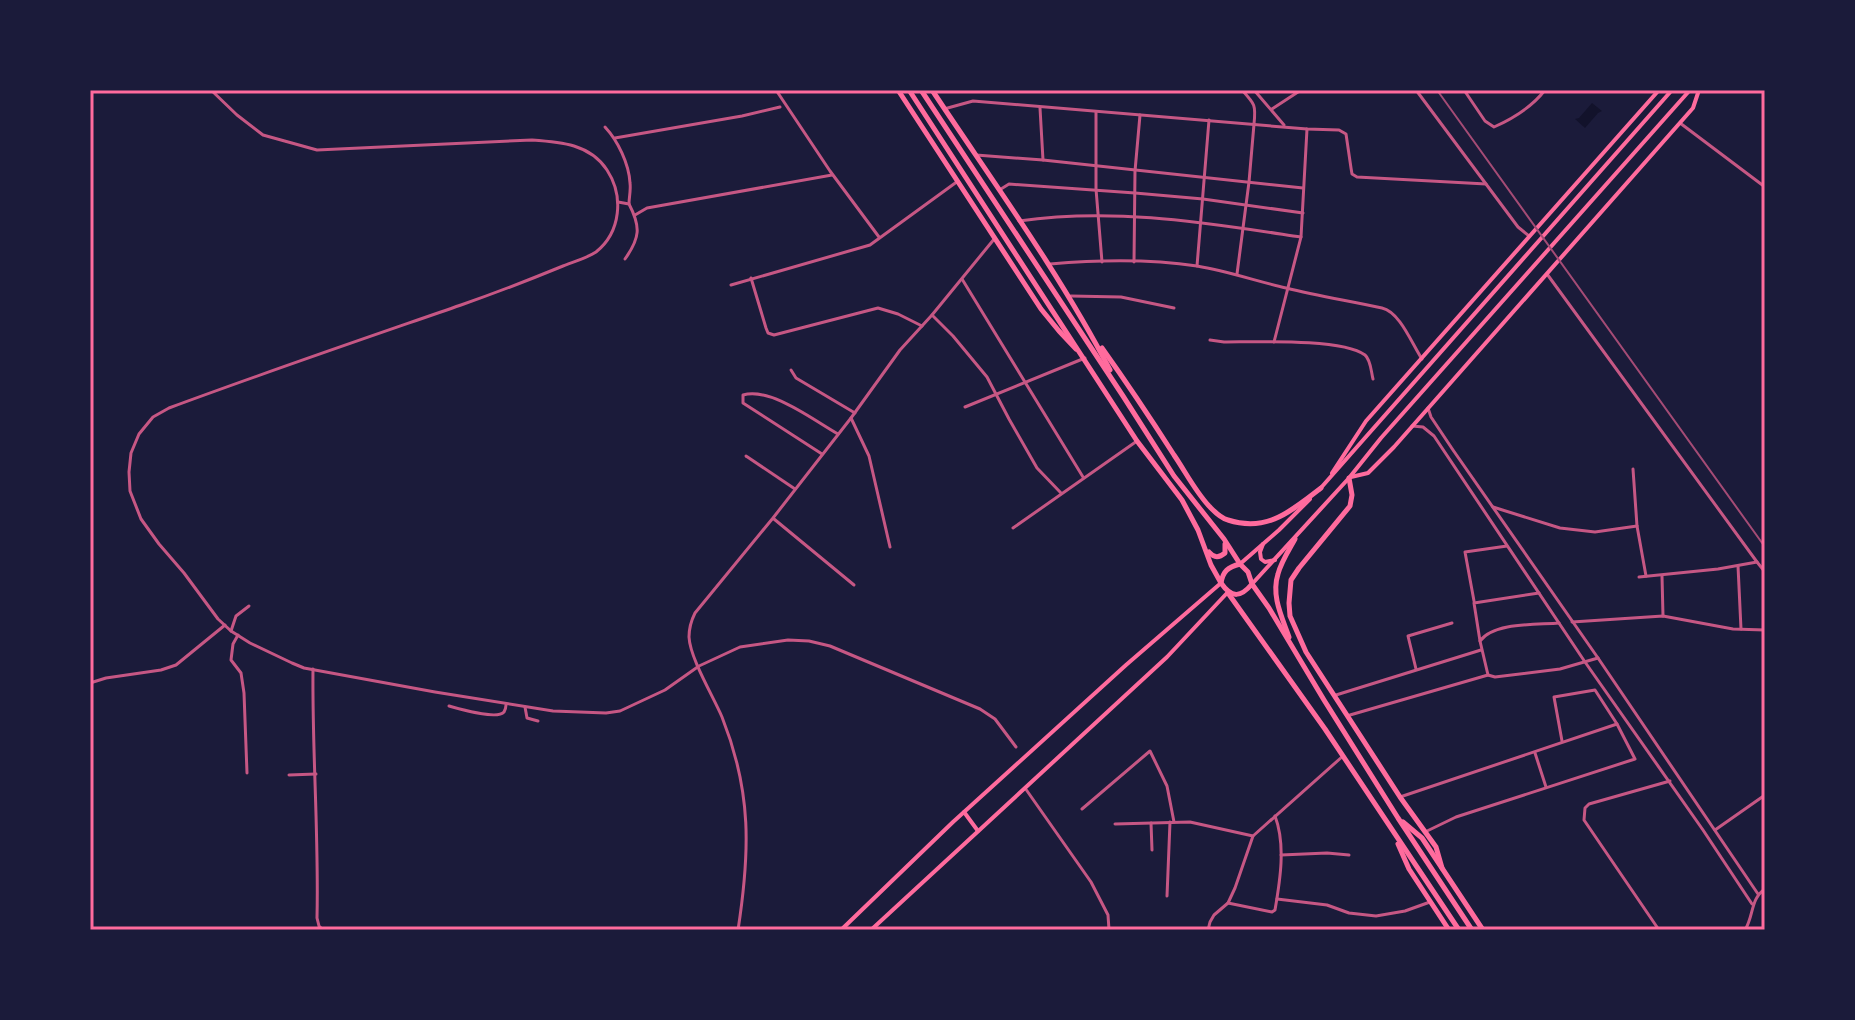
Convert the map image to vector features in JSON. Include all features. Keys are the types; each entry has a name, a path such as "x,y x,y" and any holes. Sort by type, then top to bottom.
{"highway":[{"path":"898,90 1041,309 1085,358"},
{"path":"909,90 1137,441 1182,500 1221,583 1252,623 1459,930"},
{"path":"921,90 1174,476 1248,572 1252,584 1398,818 1472,930"},
{"path":"932,90 1068,296 1123,396"},
{"path":"1090,332 1202,496 1222,518 1253,524 1278,519 1321,488"},
{"path":"1349,478 1350,506 1291,580 1290,616 1306,652 1436,847 1442,868"},
{"path":"1206,548 1214,557 1220,557 1226,550 1224,539"},
{"path":"1294,650 1276,592 1278,574 1295,539"},
{"path":"1221,583 1227,569 1240,564"},
{"path":"1228,592 1242,594 1252,584"},
{"path":"1398,818 1422,838 1483,930"},
{"path":"1391,829 1409,869 1449,930"}],"main road":[{"path":"1321,488 1366,421 1659,90"},
{"path":"1240,564 1321,488 1672,90"},
{"path":"1252,584 1690,90"},
{"path":"1349,478 1368,473 1412,426 1693,108 1699,90"},
{"path":"1264,542 1261,559 1265,562 1276,559"},
{"path":"841,930 964,812 1221,583"},
{"path":"871,930 1167,657 1228,592"},
{"path":"964,812 978,831"}],"street":[{"path":"211,90 263,135 317,150 532,140 557,141 584,148 600,159 612,177 618,202 613,232 595,253 504,290 279,368 169,408 153,417 139,434 131,453 130,491 141,519 159,544 231,631 292,663 313,669 525,707 606,713 620,711 665,690 699,666 740,647 788,640 809,641 830,646 980,709 995,719 1016,747"},
{"path":"776,90 832,175 880,239"},
{"path":"1237,274 1256,108 1242,90"},
{"path":"1254,90 1284,125"},
{"path":"1272,109 1301,90"},
{"path":"1416,90 1518,227 1529,236"},
{"path":"1464,90 1485,121 1494,127 1532,106 1545,90"},
{"path":"1536,90 1540,96"},
{"path":"944,109 973,101 1339,130 1346,134 1352,174 1357,177 1486,184"},
{"path":"615,138 780,107"},
{"path":"1040,107 1043,160"},
{"path":"1096,112 1095,166 1102,262"},
{"path":"1134,262 1135,171 1140,115"},
{"path":"1197,266 1209,120"},
{"path":"1680,123 1765,187"},
{"path":"605,127 615,138 630,182 629,204 638,230 634,246 625,259"},
{"path":"1274,342 1301,237 1307,129"},
{"path":"975,155 1303,188"},
{"path":"635,215 647,208 832,175"},
{"path":"731,285 870,245 958,181"},
{"path":"998,191 1009,184 1096,189 1303,213"},
{"path":"618,202 629,204"},
{"path":"1018,221 1098,215 1135,216 1201,221 1301,237"},
{"path":"738,930 746,879 743,792 722,719 691,648 689,626 695,613 855,413 900,350 995,238"},
{"path":"1047,265 1134,262 1197,266 1391,310 1422,359"},
{"path":"1547,273 1765,572"},
{"path":"751,278 768,333 774,335 878,308 922,326"},
{"path":"961,278 1083,477"},
{"path":"1068,296 1121,297 1174,308"},
{"path":"932,315 987,377 1037,468 1061,493"},
{"path":"1210,340 1319,344 1350,350 1369,360 1373,379"},
{"path":"965,407 1085,358"},
{"path":"791,370 796,378 855,413"},
{"path":"822,454 743,403 743,395 752,393 774,398 838,434"},
{"path":"1428,408 1491,506 1758,894"},
{"path":"851,418 869,456 890,547"},
{"path":"1412,426 1423,427 1434,436 1752,904"},
{"path":"1013,528 1137,441"},
{"path":"746,456 795,489"},
{"path":"1633,469 1637,526 1646,576"},
{"path":"1491,506 1560,528 1595,532 1637,526"},
{"path":"773,518 854,585"},
{"path":"1488,675 1465,552 1507,546"},
{"path":"1639,577 1757,562"},
{"path":"1738,566 1741,629"},
{"path":"1662,575 1663,616"},
{"path":"1474,603 1539,593"},
{"path":"231,631 236,616 249,606"},
{"path":"1572,622 1663,616 1765,630"},
{"path":"1416,669 1408,636 1452,623"},
{"path":"1480,641 1484,635 1506,627 1559,623"},
{"path":"90,691 90,682 176,665 225,625"},
{"path":"238,635 230,654 241,673 244,693 247,773"},
{"path":"1335,695 1481,650"},
{"path":"1348,716 1488,675 1495,677 1560,669 1598,658"},
{"path":"313,669 317,918 323,930"},
{"path":"1425,832 1456,817 1635,759 1595,690 1554,697 1562,741"},
{"path":"449,706 500,715 507,704"},
{"path":"525,707 527,718 538,721"},
{"path":"1400,797 1617,724"},
{"path":"1082,809 1150,751 1167,786 1172,822 1167,896"},
{"path":"1535,751 1546,787"},
{"path":"1208,930 1214,915 1228,903 1253,836 1343,756"},
{"path":"289,775 316,774"},
{"path":"1659,930 1584,820 1583,814 1589,804 1670,781"},
{"path":"1025,788 1091,882 1108,915 1109,930"},
{"path":"1715,830 1765,795"},
{"path":"1228,903 1272,912 1275,910 1281,855 1275,816"},
{"path":"1115,824 1190,822 1253,836"},
{"path":"1151,823 1152,850"},
{"path":"1281,855 1349,855"},
{"path":"1745,930 1752,904 1765,889"},
{"path":"1277,899 1327,905 1349,913 1376,916 1405,911 1430,902"}],"shaded area":[{"path":"1592,103 1602,111 1585,128 1575,119"}],"railway":[{"path":"1437,90 1765,547"}]}
